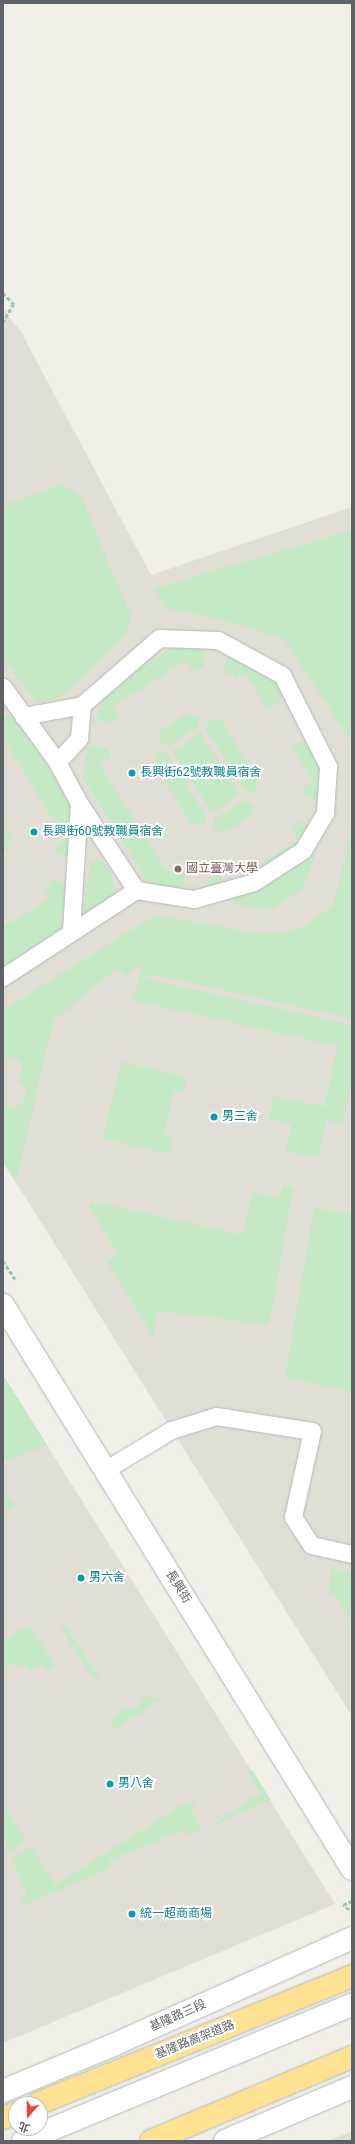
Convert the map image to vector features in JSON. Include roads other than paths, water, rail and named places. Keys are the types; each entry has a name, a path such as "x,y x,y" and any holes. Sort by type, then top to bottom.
{"highway":[{"name":"基隆路高架道路","path":"48,2100 352,1976"},
{"path":"151,2141 352,2057"}],"main road":[{"name":"長興街","path":"3,1305 352,1869"},
{"name":"基隆路三段","path":"3,2091 113,2045 352,1938"},
{"path":"23,2141 352,2005"},
{"path":"225,2141 352,2088"}],"lane":[{"path":"3,977 71,930 136,890 194,899 254,882 303,850 325,813 328,766 282,675 218,640 159,638 82,704 23,716"},
{"path":"3,687 58,762 79,803 136,890"},
{"path":"58,762 79,738 82,704"},
{"path":"71,930 79,803"},
{"path":"105,1470 171,1430 216,1416 312,1431 293,1517 311,1545 352,1554"}],"place":[{"name":"長興街62號教職員宿舍","path":"132,773"},
{"name":"長興街60號教職員宿舍","path":"34,832"},
{"name":"國立臺灣大學","path":"178,869"},
{"name":"男三舍","path":"214,1117"},
{"name":"男六舍","path":"81,1578"},
{"name":"男八舍","path":"110,1784"},
{"name":"統一超商商場","path":"132,1914"}]}
